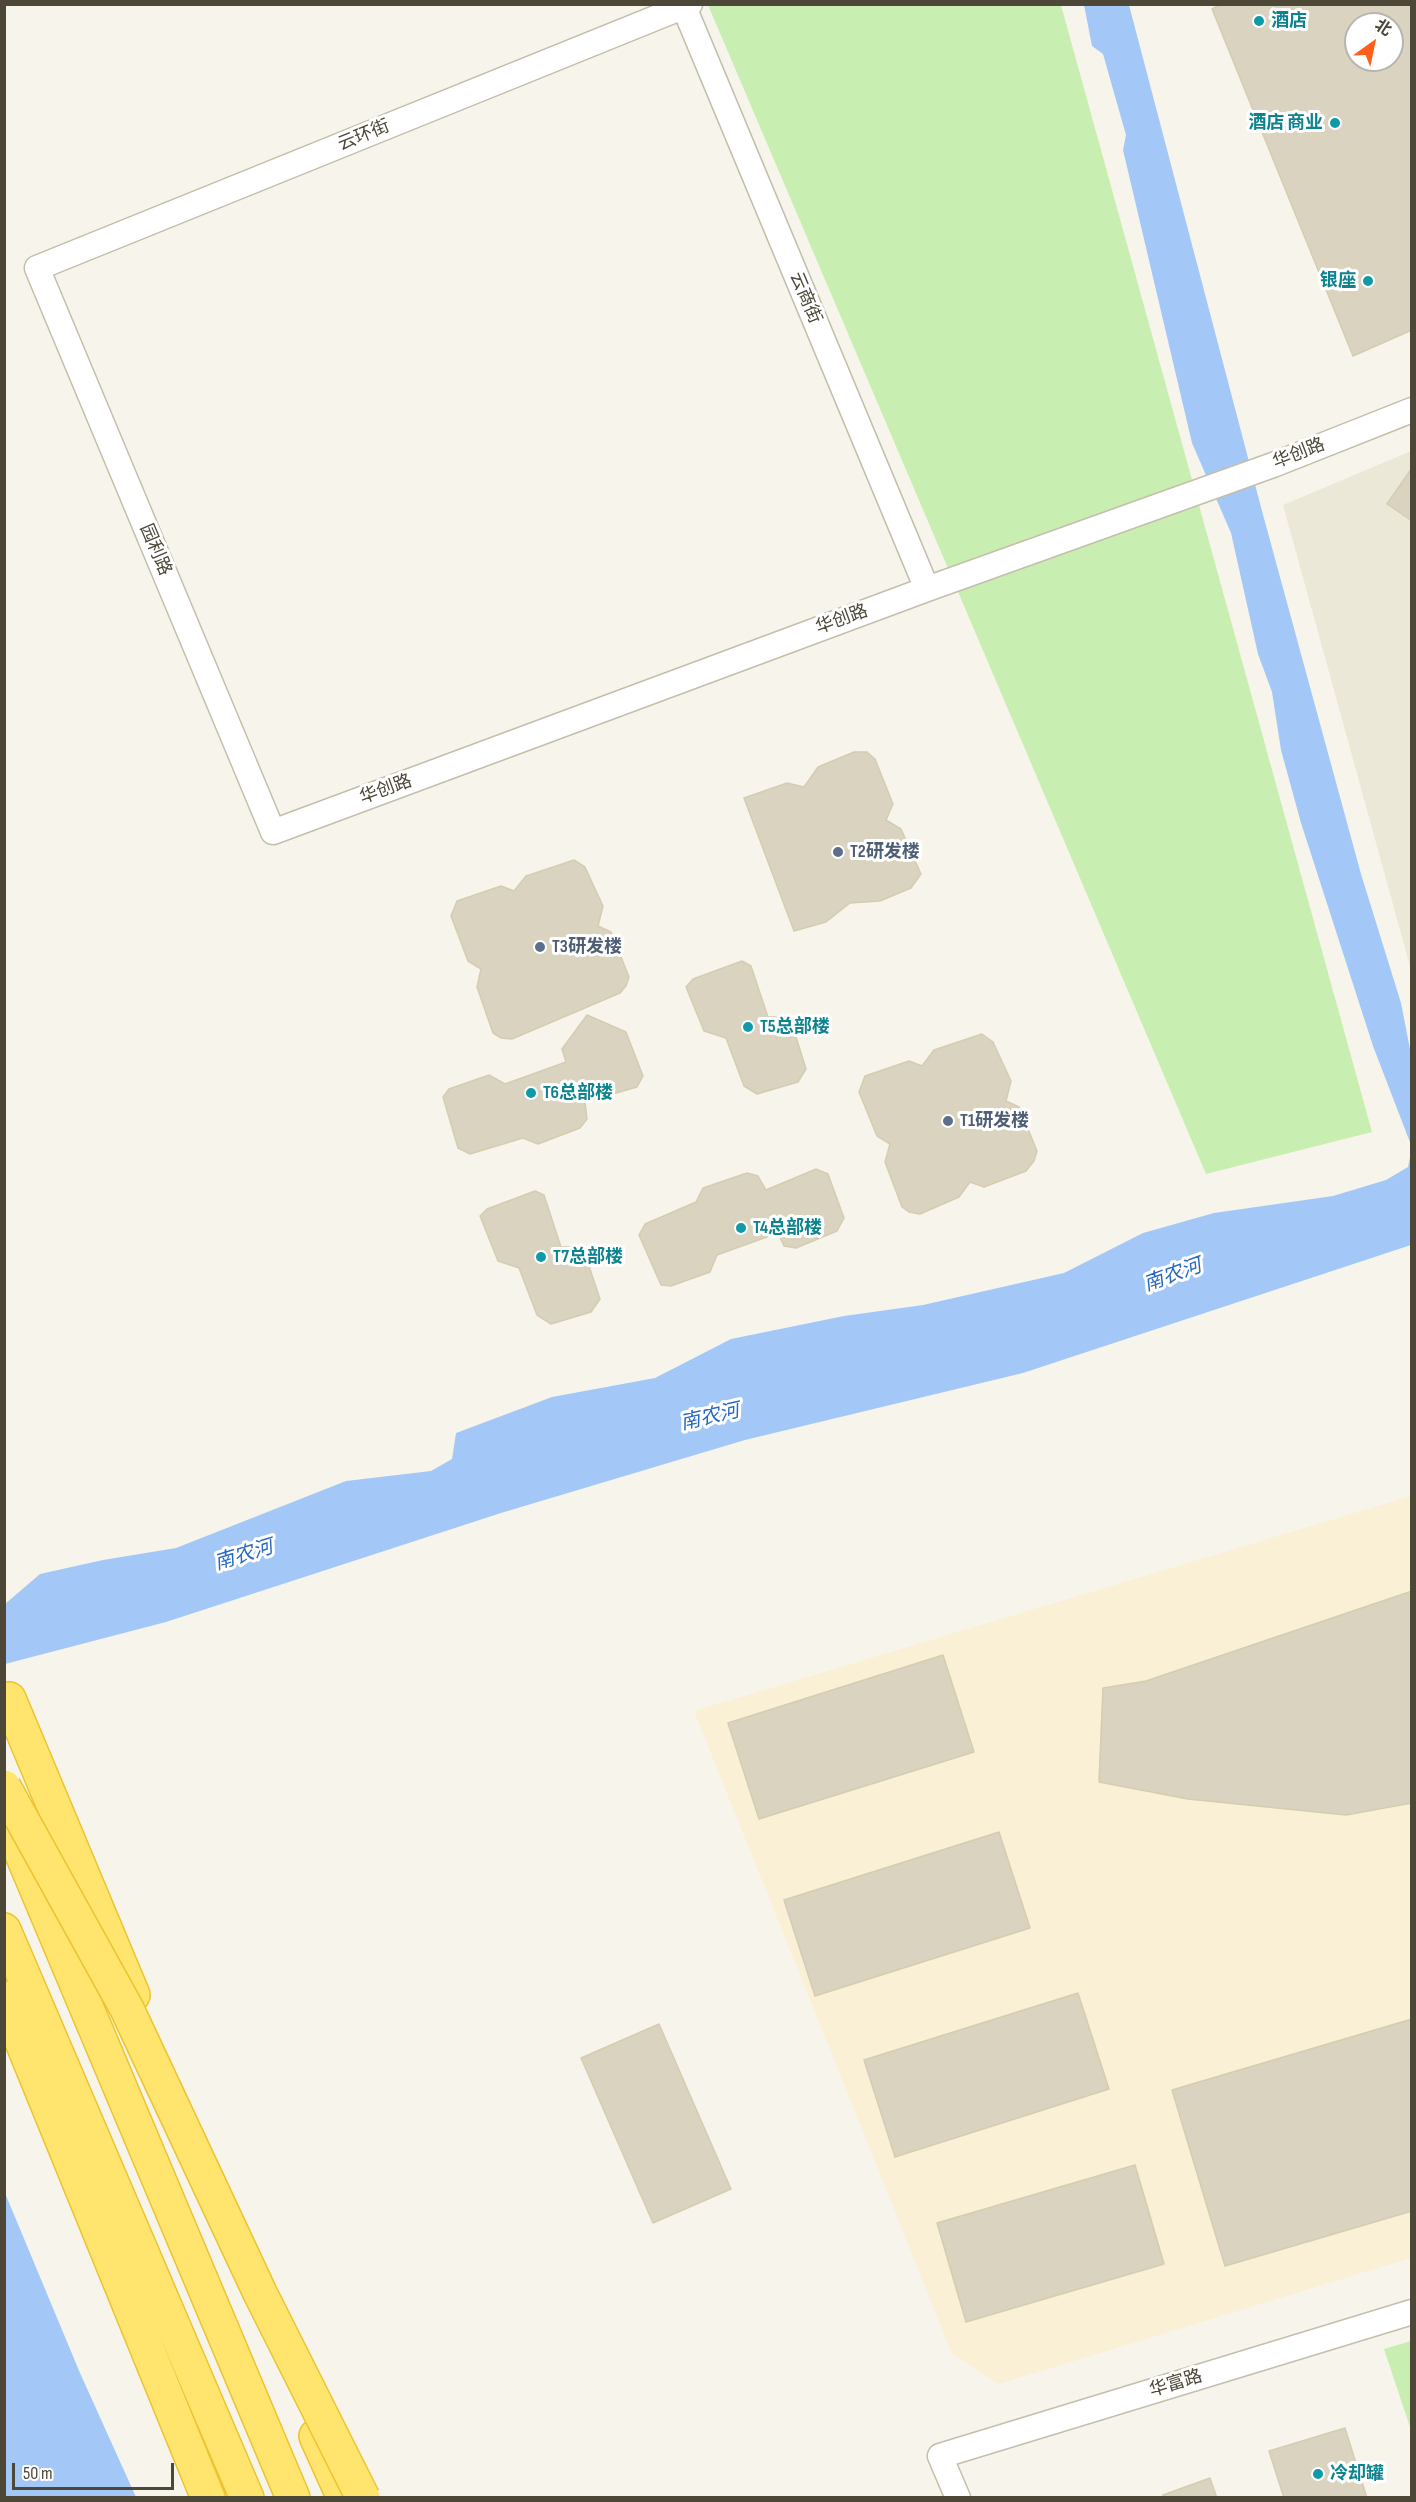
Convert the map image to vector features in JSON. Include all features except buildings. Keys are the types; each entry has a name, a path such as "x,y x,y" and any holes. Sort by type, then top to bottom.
{"highway":[{"path":"9,1699 344,2498"},
{"path":"4,1787 127,2009 260,2293 363,2498"},
{"path":"4,1812 293,2498"},
{"path":"4,1930 247,2498"},
{"path":"4,1998 23,2055 189,2498"},
{"path":"4,1998 208,2498"}],"street":[{"name":"云环街","path":"37,268 687,6"},
{"name":"云商街","path":"687,6 927,588"},
{"name":"园利路","path":"37,268 273,832"},
{"name":"华创路","path":"273,832 927,588 1273,465 1412,410"},
{"name":"华富路","path":"957,2498 940,2456 1412,2312"}],"shaded area":[{"path":"1411,451 1411,970 1283,505"},
{"path":"1411,1496 1411,2258 999,2384 952,2354 694,1711"}],"green space":[{"path":"708,5 1061,5 1372,1132 1206,1174"},
{"path":"1412,2341 1411,2430 1384,2349"}],"water":[{"path":"1084,5 1129,5 1262,511 1361,874 1401,1003 1411,1054 1411,1145 1373,1046 1301,823 1281,750 1272,692 1258,654 1231,533 1192,443 1123,150 1126,135 1103,54 1092,46"},
{"name":"南农河","path":"1411,1152 1411,1245 1023,1373 745,1440 501,1513 166,1622 5,1664 5,1604 40,1574 103,1560 176,1548 346,1481 431,1471 452,1459 456,1433 552,1397 655,1378 731,1339 844,1316 923,1305 1064,1273 1143,1233 1214,1213 1333,1196 1386,1180 1408,1167"},
{"path":"5,2193 80,2373 136,2497 5,2497"}],"place":[{"name":"酒店","path":"1259,21"},
{"name":"酒店 商业","path":"1335,123"},
{"name":"银座","path":"1368,281"},
{"name":"T2研发楼","path":"838,852"},
{"name":"T3研发楼","path":"540,947"},
{"name":"T5总部楼","path":"748,1027"},
{"name":"T6总部楼","path":"531,1093"},
{"name":"T1研发楼","path":"948,1121"},
{"name":"T4总部楼","path":"741,1228"},
{"name":"T7总部楼","path":"541,1257"},
{"name":"冷却罐","path":"1318,2474"}]}
